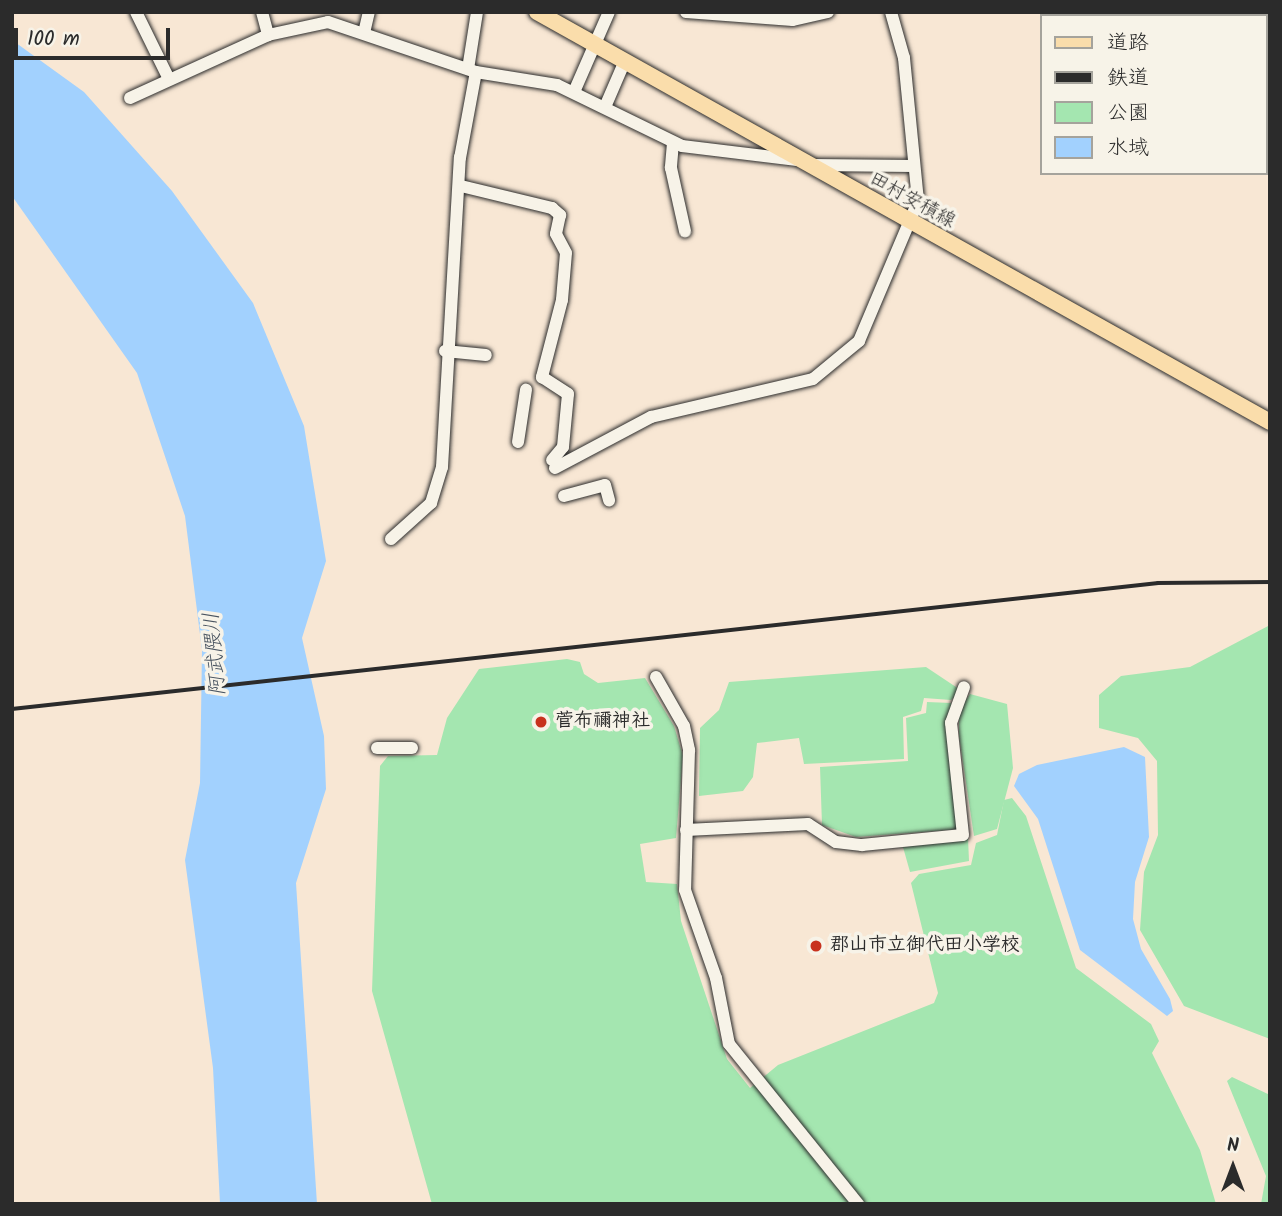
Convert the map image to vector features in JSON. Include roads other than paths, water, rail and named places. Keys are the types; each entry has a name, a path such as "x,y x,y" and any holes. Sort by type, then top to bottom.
{"main road":[{"name":"田村安積線","path":"537,12 592,46 910,224 1270,422"}],"street":[{"path":"136,12 168,77"},
{"path":"262,12 268,35"},
{"path":"364,33 369,12"},
{"path":"391,539 431,503 440,476 445,351 477,12"},
{"path":"574,92 609,12"},
{"path":"687,12 793,20 828,12"},
{"path":"461,186 552,208 560,215 556,234 566,253 562,300 542,377 569,394 563,447 554,464 652,418 824,373 866,332 910,224 918,194 902,48 891,12"},
{"path":"130,98 168,77 311,16 472,70 574,92 673,143 727,156 914,166"},
{"path":"605,107 624,63"},
{"path":"673,143 671,168 685,231"},
{"path":"445,351 486,355"},
{"path":"518,442 526,390"},
{"path":"564,496 605,485 609,500"},
{"path":"656,677 684,726 689,750 686,830 688,906 716,978 729,1044 858,1204"},
{"path":"686,830 808,824 836,842 862,845 963,835 951,723 964,687"},
{"path":"377,748 412,748"}],"water":[{"name":"阿武隈川","path":"12,40 84,92 172,191 253,303 304,426 326,561 302,638 324,736 326,789 296,883 317,1204 220,1204 213,1068 185,860 200,783 202,650 185,516 137,373 12,196"},
{"path":"1124,747 1145,757 1149,837 1135,882 1133,919 1141,949 1170,999 1173,1011 1167,1016 1080,950 1038,819 1014,786 1019,774 1037,765"}],"railway":[{"path":"12,709 1158,583 1270,582"}],"place":[{"name":"菅布禰神社","path":"541,722"},
{"name":"郡山市立御代田小学校","path":"816,946"}]}
